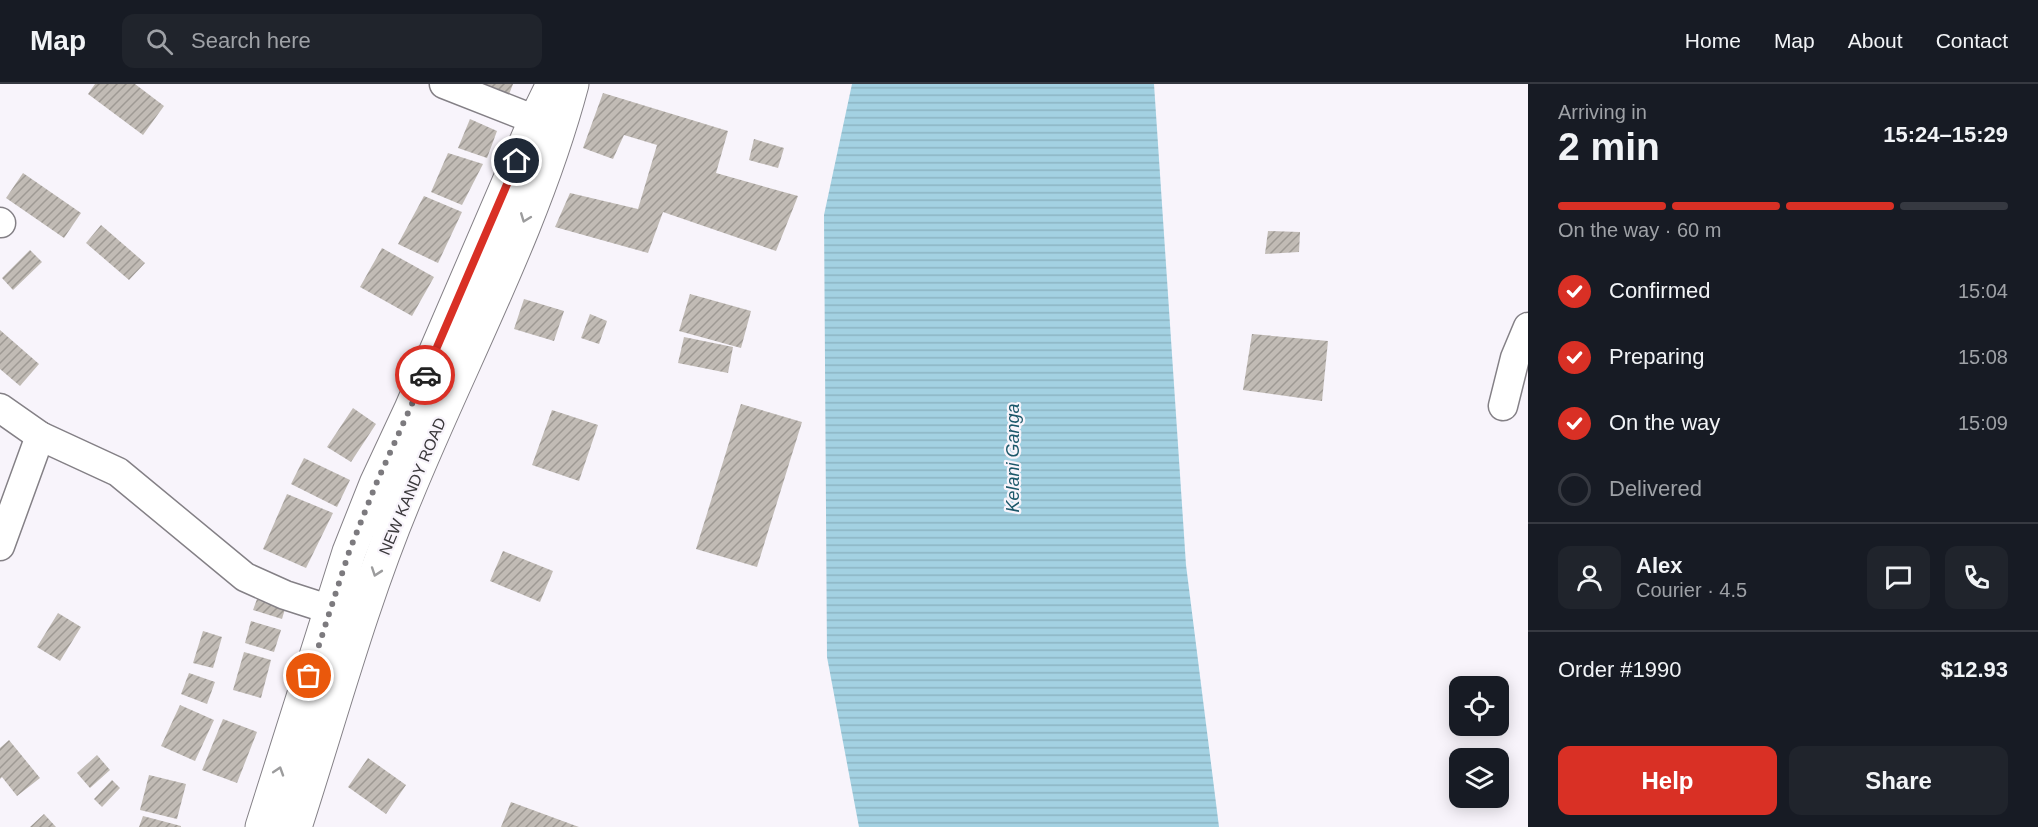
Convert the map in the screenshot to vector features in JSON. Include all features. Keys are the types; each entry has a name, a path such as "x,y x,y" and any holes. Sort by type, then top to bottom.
{"main road":[{"name":"NEW KANDY ROAD","path":"296,827 360,619 380,562 406,494 506,269 547,125 553,84"},
{"name":"NEW KANDY ROAD","path":"261,827 329,609 376,484 547,125 572,84"}],"street":[{"path":"444,84 547,125"},
{"path":"1503,406 1515,358 1528,327"},
{"path":"0,408 40,436 118,472 245,577 285,595 360,619"},
{"path":"0,546 40,436"}],"water":[{"name":"Kelani Ganga","path":"852,84 1154,84 1186,565 1219,827 859,827 827,657 824,215"}],"building":[{"path":"95,84 135,84 164,106 143,135 88,94"},
{"path":"475,84 513,84 508,97"},
{"path":"603,93 728,131 716,173 798,196 776,251 663,212 648,253 555,227 570,193 638,209 657,145 624,135 613,159 583,148"},
{"path":"470,119 497,131 487,158 458,148"},
{"path":"754,139 784,148 778,168 749,160"},
{"path":"448,153 483,164 462,205 431,192"},
{"path":"23,173 81,213 64,238 6,198"},
{"path":"424,196 462,212 438,263 398,244"},
{"path":"101,225 145,263 129,280 86,243"},
{"path":"1268,231 1300,232 1299,252 1265,254"},
{"path":"382,248 434,277 412,316 360,287"},
{"path":"30,250 42,262 13,290 2,278"},
{"path":"690,294 751,311 741,348 679,331"},
{"path":"524,299 564,311 554,341 514,329"},
{"path":"590,314 607,321 599,344 581,338"},
{"path":"0,330 39,364 20,386 0,369"},
{"path":"1252,334 1328,341 1322,401 1243,390"},
{"path":"684,337 733,347 728,373 678,363"},
{"path":"741,404 802,422 757,567 696,549"},
{"path":"353,408 376,424 351,462 327,447"},
{"path":"552,410 598,425 579,481 532,465"},
{"path":"304,458 350,480 337,507 291,484"},
{"path":"287,494 333,513 306,568 263,549"},
{"path":"503,551 553,571 540,602 490,581"},
{"path":"257,599 285,609 282,619 253,610"},
{"path":"58,613 81,627 60,661 37,647"},
{"path":"251,621 281,630 274,652 245,643"},
{"path":"203,631 222,637 213,668 193,663"},
{"path":"244,652 271,660 261,698 233,690"},
{"path":"189,673 215,682 207,704 181,694"},
{"path":"180,705 214,720 195,761 161,746"},
{"path":"223,719 257,732 237,783 202,770"},
{"path":"9,740 40,778 17,796 2,777 0,779 0,748"},
{"path":"97,755 110,770 90,788 77,773"},
{"path":"368,758 406,785 386,814 348,787"},
{"path":"149,775 186,784 177,819 140,810"},
{"path":"112,780 120,788 102,807 94,799"},
{"path":"511,802 579,827 501,827"},
{"path":"44,814 56,827 30,827"},
{"path":"143,816 181,826 181,827 139,827"}],"way so far":[{"path":"309,676 349,552 376,484 425,375"}],"route":[{"path":"425,375 517,161"}]}
